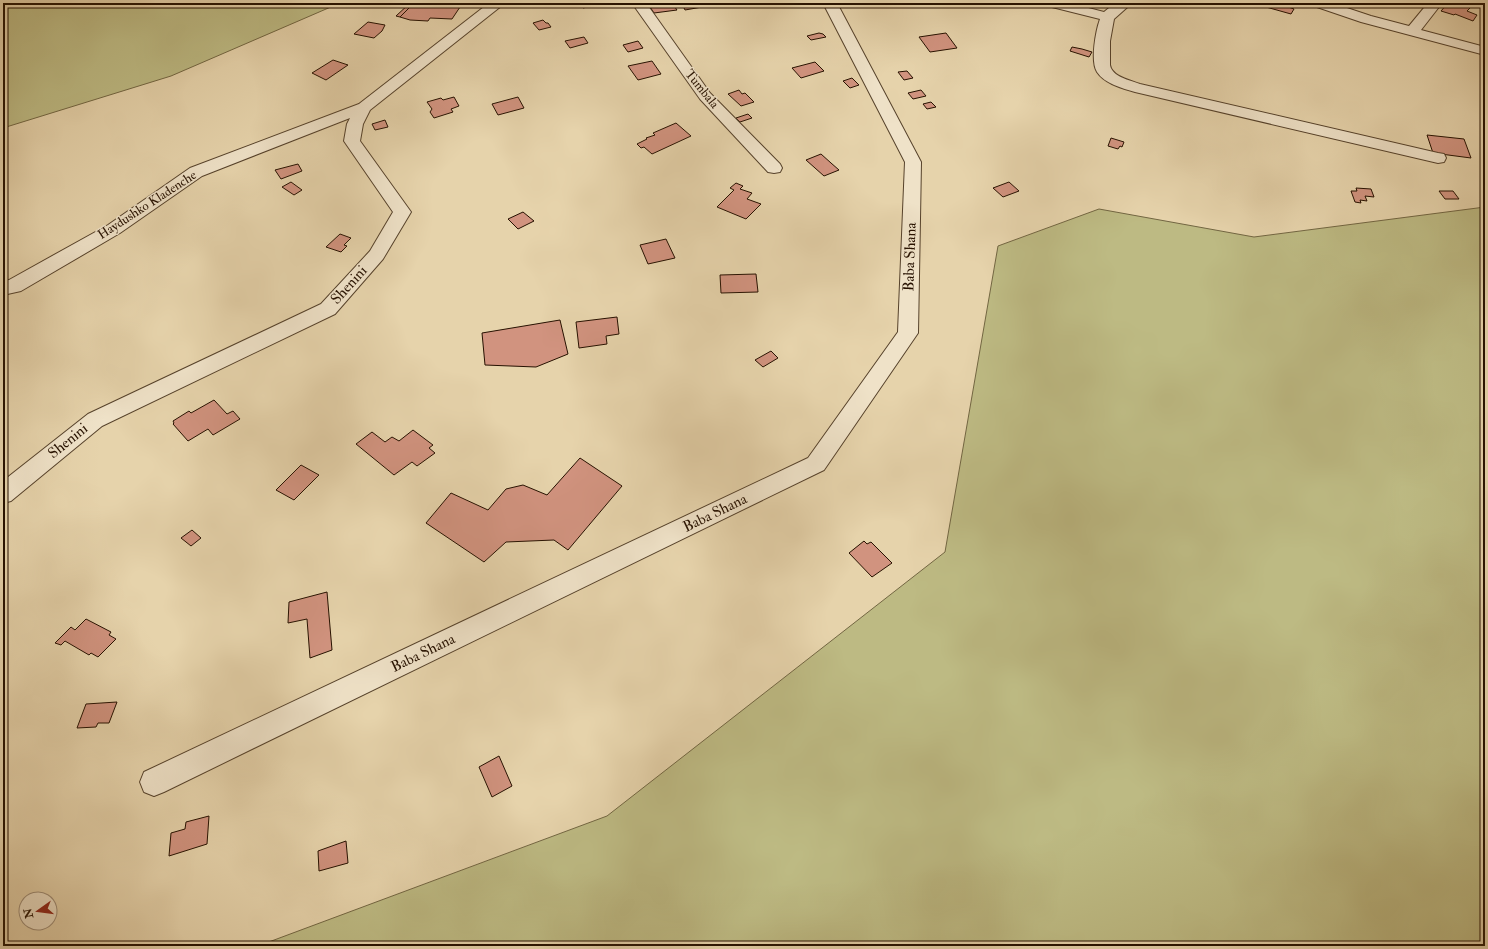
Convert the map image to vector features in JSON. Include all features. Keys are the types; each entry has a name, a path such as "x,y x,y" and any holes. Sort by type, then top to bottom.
{"street":[{"name":"Shenini","path":"3,494 95,420 328,309 377,255 402,212 352,141 355,124 364,107 498,3"},
{"name":"Tumbala","path":"639,3 705,96 774,168"},
{"name":"Baba Shana","path":"154,782 816,464 908,333 913,170 913,162 830,3"},
{"path":"1053,3 1108,17"},
{"path":"1125,3 1108,17 1100,55 1103,70 1106,75 1113,79 1135,87 1438,158"},
{"path":"1319,3 1366,19 1485,51"},
{"path":"1413,31 1435,3"},
{"name":"Haydushko Kladenche","path":"3,288 14,286 114,229 196,172 364,107"}],"shaded area":[{"path":"3,3 340,3 171,76 3,128"},
{"path":"1485,207 1485,946 258,946 607,816 945,552 998,246 1099,209 1254,237"}],"building":[{"path":"410,3 414,3 400,17 396,16"},
{"path":"414,3 436,3 435,5 460,7 452,19 430,18 428,21 410,20 400,17"},
{"path":"581,3 605,3 583,8"},
{"path":"664,3 672,3 677,10 654,13 650,7"},
{"path":"699,3 702,7 685,10 683,6"},
{"path":"1268,3 1277,3 1294,9 1291,14 1266,7"},
{"path":"1448,3 1461,3 1461,5 1470,8 1467,11 1477,15 1473,21 1455,14 1441,11"},
{"path":"543,20 551,27 539,30 533,23"},
{"path":"368,22 385,25 382,31 374,38 354,34"},
{"path":"819,33 826,37 811,40 807,36"},
{"path":"946,33 957,48 930,52 919,37"},
{"path":"584,37 588,43 570,48 565,41"},
{"path":"638,41 643,48 628,52 623,45"},
{"path":"1072,47 1092,52 1089,57 1070,51"},
{"path":"333,60 348,65 326,80 312,73"},
{"path":"652,61 661,74 638,80 628,66"},
{"path":"815,62 824,71 801,78 792,68"},
{"path":"907,71 913,78 904,80 898,72"},
{"path":"852,78 859,85 850,88 843,81"},
{"path":"739,90 742,94 745,93 754,102 741,106 728,94"},
{"path":"921,90 926,96 913,99 908,93"},
{"path":"454,97 459,106 451,109 453,112 434,118 430,112 432,109 427,102 441,98 443,100"},
{"path":"518,97 524,108 498,115 492,104"},
{"path":"931,102 936,107 927,109 923,104"},
{"path":"748,114 752,118 740,122 736,118"},
{"path":"385,120 388,127 375,130 372,124"},
{"path":"676,123 691,136 652,154 644,147 641,148 637,144 647,139 646,138 655,135 653,133"},
{"path":"1427,135 1464,139 1471,158 1433,153"},
{"path":"1111,138 1124,142 1122,147 1120,146 1118,149 1108,146"},
{"path":"821,154 839,170 824,176 806,160"},
{"path":"298,164 302,171 281,179 275,170"},
{"path":"291,182 302,190 294,195 282,187"},
{"path":"1009,182 1019,191 1003,197 993,188"},
{"path":"736,183 743,186 740,189 752,193 747,199 761,204 746,219 717,207 734,190 730,188"},
{"path":"1356,188 1371,189 1374,197 1365,196 1367,201 1360,200 1361,203 1355,202 1351,191 1357,191"},
{"path":"1439,191 1453,191 1459,199 1445,199"},
{"path":"523,212 534,221 518,229 508,219"},
{"path":"340,234 351,238 344,245 347,246 341,252 326,247"},
{"path":"666,239 675,258 648,264 640,245"},
{"path":"756,274 758,292 721,293 720,275"},
{"path":"617,317 619,334 606,336 607,344 579,348 576,322"},
{"path":"560,320 568,354 536,367 485,365 482,333"},
{"path":"771,351 778,358 763,367 755,360"},
{"path":"214,400 227,414 233,411 240,419 213,435 208,429 188,441 173,424 173,421 189,411 191,413"},
{"path":"413,430 433,445 429,448 435,453 417,466 412,462 394,475 356,444 372,432 385,442 392,437 399,441"},
{"path":"580,458 622,486 568,550 554,540 506,542 484,562 426,523 451,493 488,510 506,489 523,485 547,495"},
{"path":"301,465 319,475 294,500 276,490"},
{"path":"192,530 201,538 191,546 181,538"},
{"path":"864,541 867,544 871,542 892,563 872,577 849,553"},
{"path":"327,592 332,650 310,658 307,619 288,623 289,602"},
{"path":"86,619 111,632 109,635 116,639 98,657 91,653 89,655 65,641 61,645 55,643 71,627 75,630"},
{"path":"117,702 109,723 98,723 96,727 77,728 86,704"},
{"path":"499,756 512,786 492,797 479,767"},
{"path":"209,816 207,844 169,856 171,833 185,829 186,822"},
{"path":"346,841 348,863 319,871 318,851"}]}
